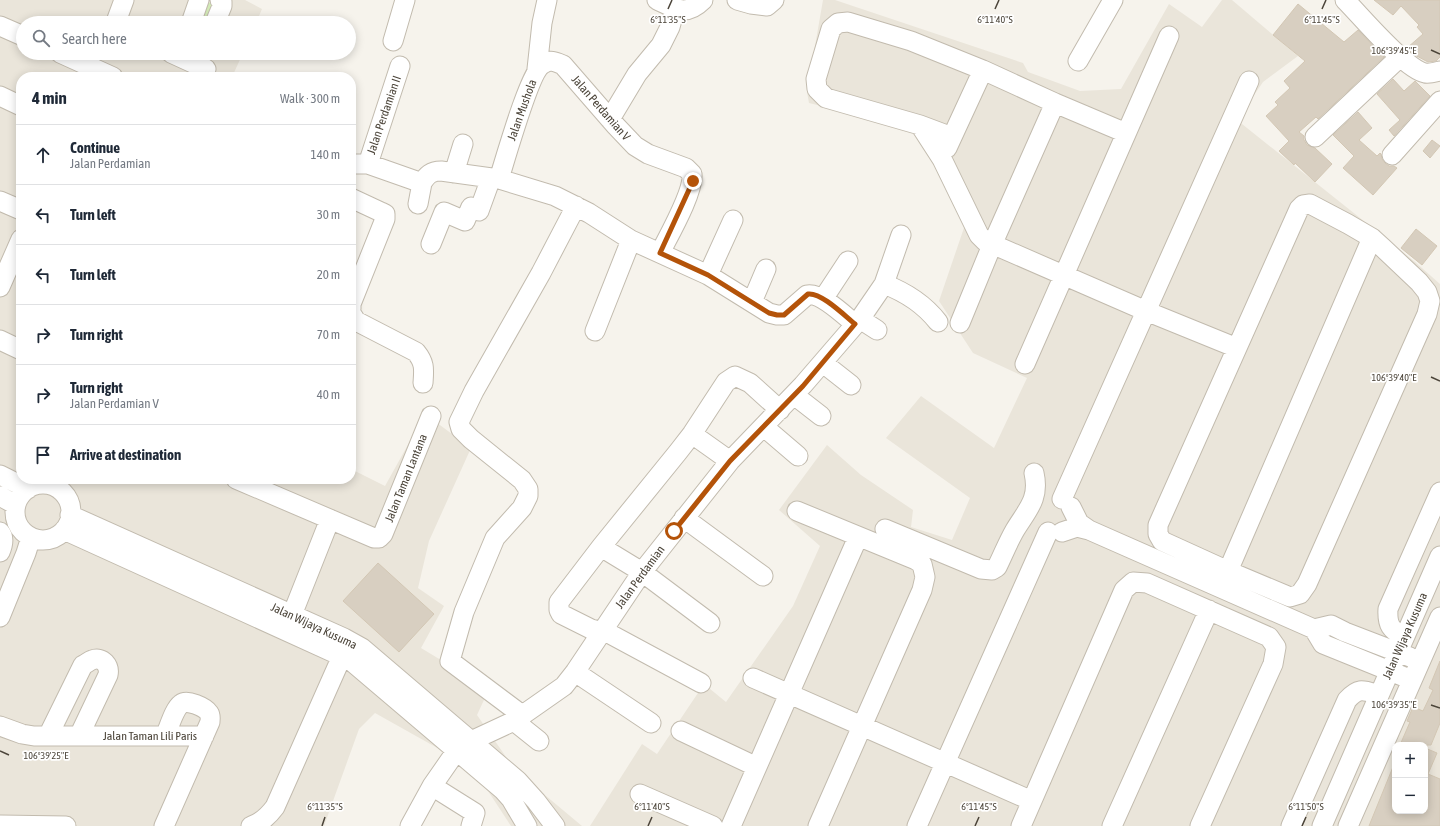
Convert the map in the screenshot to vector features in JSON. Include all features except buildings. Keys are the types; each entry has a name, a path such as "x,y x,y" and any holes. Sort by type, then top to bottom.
{"street":[{"path":"118,16 124,0"},
{"path":"193,16 199,0"},
{"path":"218,16 222,6 222,2 220,0"},
{"path":"393,42 405,0"},
{"path":"537,69 542,23 547,0"},
{"path":"658,0 676,9 687,11 698,5 703,0"},
{"path":"737,0 767,6 774,0"},
{"path":"1078,61 1113,0"},
{"path":"1345,0 1400,57 1412,67 1425,73 1440,71"},
{"path":"610,119 637,74 662,45 676,9"},
{"path":"952,137 920,125 826,98 817,89 816,79 831,29 838,23 848,22 911,41 983,70 1054,103 1126,133"},
{"path":"0,26 16,33"},
{"path":"1025,364 1169,36"},
{"path":"1315,137 1400,57"},
{"path":"75,60 102,72"},
{"name":"Jalan Mushola","path":"431,244 444,212 465,221 471,207 479,211 495,178 526,94 537,69 542,64 550,61 563,65"},
{"name":"Jalan Perdamian V","path":"563,65 635,146 648,154 686,168 692,174 693,181 660,253"},
{"name":"Jalan Perdamian II","path":"359,164 400,66"},
{"path":"942,159 983,70"},
{"path":"917,826 945,762 1042,526 1037,514 1040,506 1050,493 1146,311 1249,81"},
{"path":"0,96 16,104"},
{"path":"1392,155 1440,101"},
{"path":"960,323 992,245 1054,103"},
{"path":"920,125 942,159 979,235 985,241 1146,311 1237,348"},
{"path":"454,173 463,144"},
{"path":"359,164 422,182"},
{"path":"418,204 422,182 428,174 435,171 495,178 555,196 576,206 631,240 708,275 769,313 784,315 808,294 823,299 858,321 876,330"},
{"path":"356,200 385,214 385,219 356,292"},
{"path":"0,201 16,208"},
{"path":"1310,204 1372,238 1419,282 1427,292 1430,301 1427,314 1310,577 1300,594 1290,597 1284,596 1162,541 1158,534 1158,525 1299,209 1303,205 1310,204"},
{"path":"538,741 518,718 450,661 464,612 494,538 522,508 528,496 528,489 522,480 461,430 459,422 474,391 541,273 576,206"},
{"path":"708,275 733,220"},
{"name":"Jalan Perdamian","path":"464,746 518,718 564,686 576,672 642,572 684,518 730,461 794,395 858,321 884,284 901,235"},
{"path":"1228,571 1372,238"},
{"path":"595,331 631,240"},
{"path":"0,287 16,250"},
{"path":"823,299 848,261"},
{"path":"752,302 766,269"},
{"path":"884,284 916,300 929,310 938,322"},
{"path":"356,321 416,352 422,359 423,383"},
{"path":"0,340 16,348"},
{"path":"822,363 851,385"},
{"path":"701,683 610,634 591,629 562,614 558,606 560,598 692,434 726,382 735,376 750,383 780,410"},
{"path":"794,395 821,416"},
{"name":"Jalan Taman Lantana","path":"330,519 374,538 379,538 383,534 431,416"},
{"path":"764,427 798,456"},
{"path":"692,434 730,461"},
{"path":"0,475 16,483"},
{"path":"18,484 28,489"},
{"path":"50,484 28,489 21,496 16,505 17,522 22,531 31,537 45,540 59,535 67,522 70,506 67,498 57,484"},
{"path":"248,484 330,519 292,615"},
{"path":"1420,662 1401,645 1391,628 1388,618 1388,609 1440,492"},
{"path":"1042,526 1066,530 1071,523 1073,515 1050,493"},
{"path":"1050,493 1079,523 1089,530"},
{"path":"0,496 16,505"},
{"path":"797,511 922,564 925,578 922,590 818,826"},
{"path":"684,518 763,576"},
{"name":"Jalan Wijaya Kusuma","path":"67,522 292,615 344,638 362,648 464,746 511,799 527,826"},
{"name":"Jalan Wijaya Kusuma","path":"67,522 342,656 464,746 518,781 555,826"},
{"path":"884,529 981,570 992,570 997,568 1015,530 1042,526 1077,527 1089,530 1314,629 1323,644 1412,680"},
{"path":"0,532 2,534 3,542 0,552"},
{"path":"0,617 31,537"},
{"path":"731,826 858,537"},
{"path":"601,547 642,572 710,623"},
{"name":"Jalan Wijaya Kusuma","path":"1322,826 1440,556"},
{"path":"1021,826 1124,590 1133,582 1147,583 1269,637 1276,647 1273,664 1200,826"},
{"path":"1112,826 1209,610"},
{"name":"Jalan Wijaya Kusuma","path":"1348,826 1440,617"},
{"path":"1314,629 1331,625 1345,632 1401,645"},
{"path":"251,826 269,815 275,807 342,656"},
{"path":"48,736 83,665 93,659 98,659 103,661 110,670 79,736"},
{"path":"576,672 651,723"},
{"path":"753,678 1032,801"},
{"path":"1291,826 1346,700 1355,692 1364,690 1379,695"},
{"path":"165,736 177,708 182,703 186,702 194,703 208,711 210,722 204,736"},
{"name":"Jalan Taman Lili Paris","path":"0,726 22,734 34,736 204,736 164,826"},
{"path":"681,731 757,767"},
{"path":"410,826 432,786 464,746"},
{"path":"432,786 475,813 471,826"},
{"path":"640,794 713,826"},
{"path":"0,825 66,826"}],"shaded area":[{"path":"0,0 245,0 262,9 259,16 16,16 16,60 240,60 234,72 16,72 16,484 356,484 356,472 385,486 425,414 471,448 429,541 418,588 444,606 421,648 489,689 477,715 515,770 582,826 511,826 473,768 375,713 359,729 324,826 0,826"},
{"path":"823,0 835,0 1023,63 1028,72 1080,91 1121,89 1169,4 1202,27 1222,0 1232,0 1298,56 1263,82 1237,120 1414,261 1440,284 1440,826 590,826 642,744 657,754 704,684 726,702 793,606 820,546 779,510 827,445 861,475 913,510 911,527 952,540 970,498 886,438 921,396 994,448 1027,378 973,353 939,301 966,222 916,129 809,103 807,92"}],"green space":[{"path":"207,2 219,6 214,16 201,16"}],"route":[{"path":"674,531 730,461 803,386 855,324 823,299 811,294 808,294 784,315 769,313 708,275 660,253 693,181"}]}
